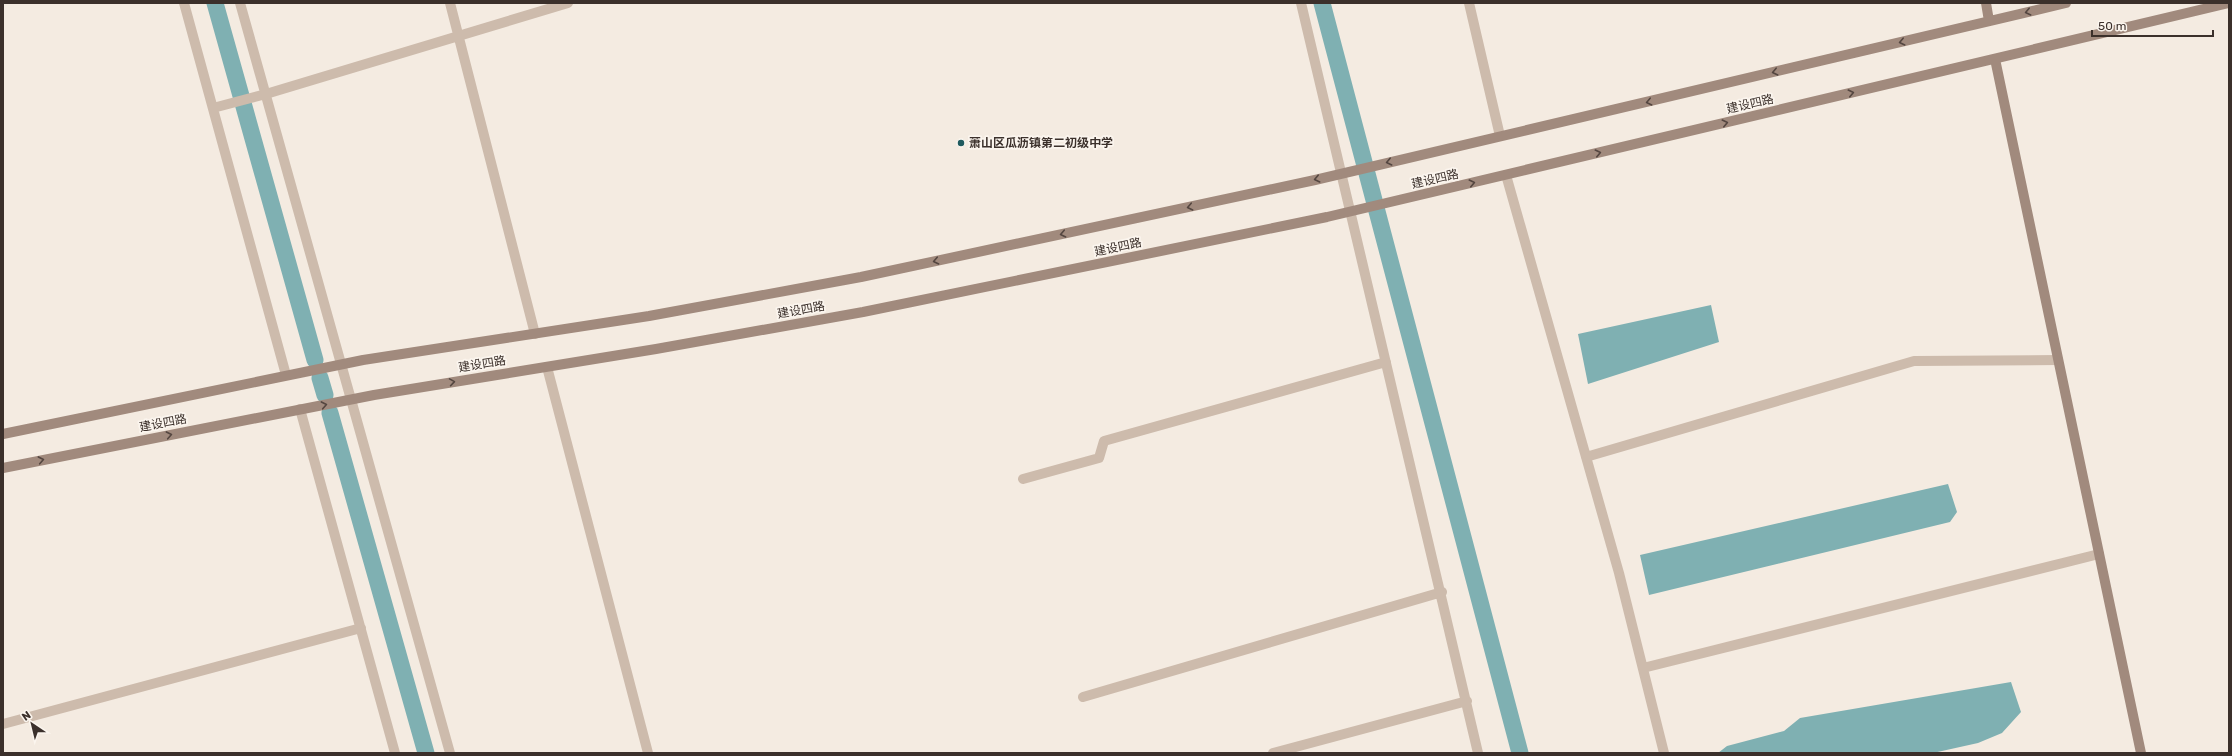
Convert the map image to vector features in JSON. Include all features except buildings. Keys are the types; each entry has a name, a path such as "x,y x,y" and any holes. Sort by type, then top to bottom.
{"main road":[{"path":"1986,3 1990,21"},
{"name":"建设四路","path":"3,434 341,364 649,316 861,277 1355,171 2066,3"},
{"name":"建设四路","path":"3,468 352,399 863,312 1365,208 2229,3"},
{"path":"1995,59 2142,753"}],"street":[{"path":"184,3 286,375"},
{"path":"240,3 450,753"},
{"path":"450,3 460,36 535,334"},
{"path":"213,107 265,95 568,3"},
{"path":"1301,3 1442,592 1478,753"},
{"path":"1469,3 1500,136"},
{"path":"1506,175 1619,573 1664,753"},
{"path":"1586,457 1914,361 2058,360"},
{"path":"1023,479 1099,458 1104,441 1386,362"},
{"path":"547,367 648,753"},
{"path":"300,409 395,753"},
{"path":"1643,668 2099,554"},
{"path":"1083,697 1442,592"},
{"path":"3,724 361,628"},
{"path":"1273,753 1467,701"}],"water":[{"path":"1711,305 1719,342 1588,384 1578,334"},
{"path":"1948,484 1957,512 1950,522 1649,595 1640,555"},
{"path":"2011,682 2021,712 2002,733 1978,743 1933,753 1718,753 1727,746 1784,731 1800,718"}],"waterway":[{"path":"215,3 315,360"},
{"path":"1322,3 1520,753"},
{"path":"320,378 325,395"},
{"path":"330,413 426,753"}],"place":[{"name":"萧山区瓜沥镇第二初级中学","path":"961,143"}]}
